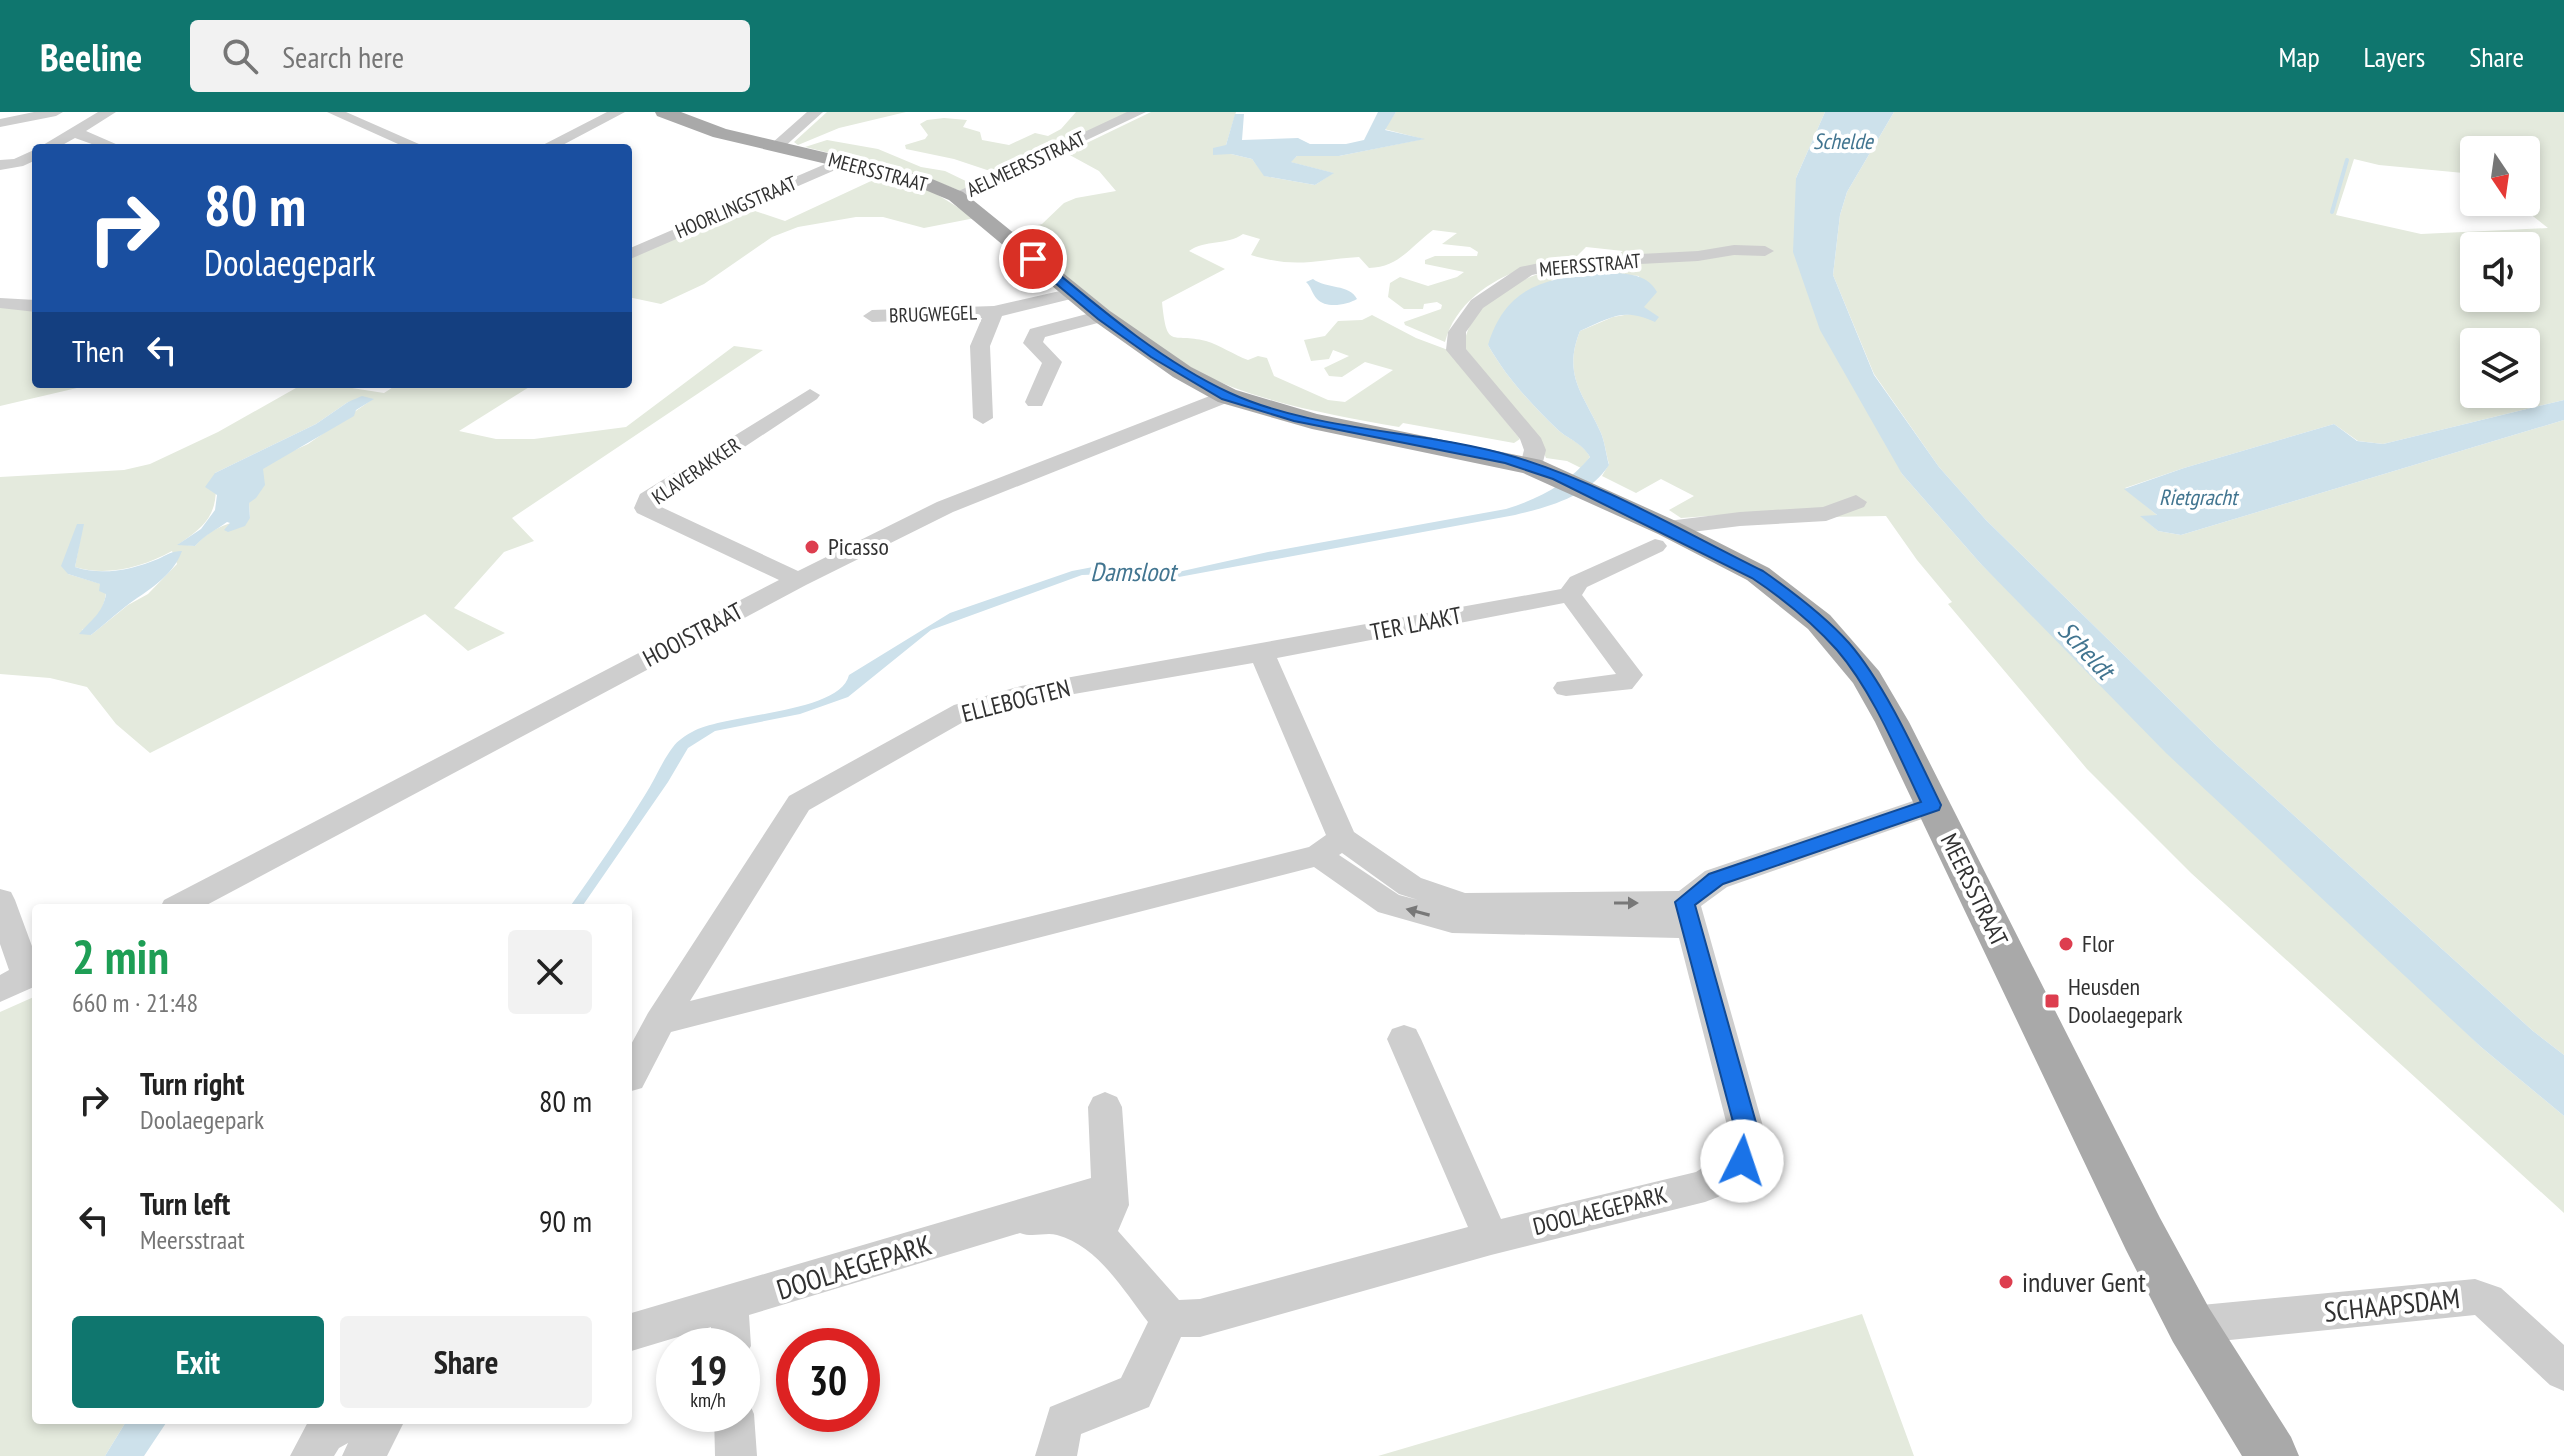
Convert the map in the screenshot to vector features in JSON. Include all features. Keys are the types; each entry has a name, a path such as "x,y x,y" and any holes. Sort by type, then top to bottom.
{"main road":[{"name":"MEERSSTRAAT","path":"664,112 720,133 918,180 956,196 1102,316 1182,372 1227,396 1312,421 1531,466 1594,492 1662,537 1758,574 1786,593 1843,647 1892,722 2143,1234 2191,1325 2272,1456"}],"street":[{"path":"0,123 56,112"},
{"path":"342,115 367,112"},
{"path":"553,144 618,112"},
{"path":"777,146 816,112"},
{"name":"AELMEERSSTRAAT","path":"956,196 1139,112"},
{"path":"53,144 108,115"},
{"path":"342,115 411,144"},
{"path":"74,132 106,144"},
{"path":"0,168 32,156"},
{"name":"HOORLINGSTRAAT","path":"632,253 844,161"},
{"path":"18,163 18,166 32,172"},
{"name":"MEERSSTRAAT","path":"1531,466 1535,450 1530,438 1456,350 1457,332 1477,304 1508,281 1543,266 1698,256 1734,250 1765,251"},
{"name":"BRUGWEGEL","path":"872,316 994,312 1073,293"},
{"path":"0,303 32,306"},
{"name":"BRUGWEGEL","path":"983,418 980,346 994,312"},
{"path":"1035,402 1052,362 1033,343 1037,333 1102,316"},
{"name":"KLAVERAKKER","path":"798,580 645,508 648,499 810,395"},
{"name":"HOOISTRAAT","path":"183,904 798,580 945,507 1227,396"},
{"name":"TER LAAKT","path":"1262,653 1570,595 1578,582 1662,537 1740,519 1826,514 1856,502"},
{"path":"1566,688 1623,683 1630,675 1570,595"},
{"path":"1262,653 1330,847 1389,904 1452,921 1688,914 1716,879 1932,805"},
{"name":"ELLEBOGTEN","path":"632,1074 660,1022 799,803 963,711 1021,695 1262,653"},
{"path":"660,1022 1330,847"},
{"path":"0,900 21,979"},
{"name":"DOOLAEGEPARK","path":"979,1229 1056,1217 1098,1235 1170,1319 1200,1318 1491,1238 1705,1186 1742,1161 1748,1137 1688,914"},
{"path":"1404,1039 1491,1238"},
{"path":"1098,1235 1111,1205 1105,1107"},
{"name":"DOOLAEGEPARK","path":"632,1332 1110,1189"},
{"name":"SCHAAPSDAM","path":"2191,1325 2475,1297 2487,1301 2564,1371"},
{"path":"729,1305 730,1328"},
{"path":"1056,1456 1064,1421 1135,1393 1170,1319"},
{"path":"311,1456 324,1433 341,1424"},
{"path":"363,1456 383,1424"},
{"path":"735,1432 736,1456"}],"shaded area":[{"path":"827,112 906,112 839,128 798,145 794,142"},
{"path":"1076,112 1131,112 999,174 954,159 906,149 905,145 925,139 928,135 920,124 927,120 967,120 963,127 980,132 982,140 1009,145 1035,133 1048,136 1061,129"},
{"path":"1151,112 1236,112 1226,145 1231,154 1252,159 1265,176 1315,185 1333,173 1290,162 1297,156 1339,156 1423,139 1384,129 1396,112 1825,112 1796,178 1902,474 1980,563 2481,1047 2564,1116 2564,1213 2191,873 2087,769 1948,604 1952,602 1886,516 1827,517 1802,509 1681,518 1669,510 1694,496 1661,479 1636,493 1602,476 1609,464 1601,433 1577,384 1573,360 1575,347 1580,331 1613,317 1636,313 1643,307 1639,276 1600,272 1554,278 1488,345 1528,400 1557,429 1587,452 1590,457 1581,468 1567,461 1546,458 1537,437 1464,347 1467,331 1484,306 1510,287 1539,274 1553,269 1711,251 1615,256 1623,251 1586,247 1573,260 1514,272 1478,293 1452,323 1445,342 1404,322 1441,309 1442,305 1437,302 1424,304 1423,309 1404,309 1388,297 1390,283 1400,277 1428,286 1464,272 1425,264 1425,260 1435,256 1477,256 1478,252 1470,247 1442,244 1457,233 1433,230 1396,260 1369,268 1359,257 1294,263 1251,255 1260,239 1243,234 1189,251 1225,269 1162,302 1169,334 1206,341 1248,360 1258,356 1267,358 1274,376 1328,400 1345,402 1393,370 1365,362 1342,377 1329,376 1324,368 1349,356 1333,350 1329,359 1311,361 1304,340 1325,336 1338,321 1362,320 1372,315 1416,338 1448,350 1520,439 1514,443 1403,423 1399,427 1294,406 1232,387 1176,358 1118,317 1012,231 1042,224 1064,203 1076,198 1116,191 1099,171 1066,153"},
{"path":"1894,112 2564,112 2564,400 2540,406 2540,328 2460,328 2460,408 2531,408 2383,444 2358,441 2334,424 2125,488 2158,516 2141,516 2158,531 2181,535 2564,420 2564,1055 2533,1031 2217,746 1986,520 1939,467 1874,374 1833,275 1840,215 1847,192","holes":["2460,136 2540,136 2540,216 2533,216 2548,228 2463,232 2540,232 2540,312 2460,312 2460,232 2421,234 2336,215 2354,159 2379,165 2460,173"]},
{"path":"827,140 878,149 921,167 945,171 974,185 961,191 919,175 805,147"},
{"path":"884,175 930,190 975,218 924,228 883,217 856,217 798,227 772,237 704,284 661,304 632,298 632,256 743,207 785,221"},
{"path":"0,306 32,307 32,388 77,388 0,406"},
{"path":"734,346 763,350 512,518 534,541 504,552 454,608 505,633 468,651 425,614 150,753 116,724 87,687 50,678 0,674 0,477 124,470 150,464 218,432 296,388 352,388 384,393 392,388 528,388 459,431 496,439 534,439 626,427","holes":["373,399 308,444 273,460 262,469 249,503 250,518 220,527 195,546 179,544 210,515 214,507 215,473 316,424 348,402","83,524 75,567 100,571 125,569 172,551 177,564 148,594 128,605 91,635 82,630 98,614 106,593 101,584 68,574"]},
{"path":"32,998 32,1424 125,1424 105,1456 0,1456 0,1012"},
{"path":"1862,1314 1914,1456 1378,1456"}],"water":[{"path":"1378,112 1396,112 1385,130 1425,139 1339,156 1297,156 1291,162 1334,173 1315,185 1264,176 1252,159 1231,154 1213,155 1213,148 1226,145 1235,114 1244,114 1242,140 1298,138 1310,144 1346,144 1364,140"},
{"name":"Schelde","path":"1825,112 1894,112 1847,192 1840,215 1833,275 1874,375 1939,467 1986,520 2217,746 2533,1031 2564,1055 2564,1116 2481,1047 2166,753 1980,563 1902,474 1820,330 1793,252 1796,178"},
{"name":"Damsloot","path":"1600,272 1632,275 1646,280 1657,292 1644,307 1659,317 1655,322 1625,315 1608,318 1580,331 1573,360 1574,373 1601,433 1609,465 1591,485 1567,499 1515,515 1168,579 1082,575 931,630 848,697 800,714 715,731 688,748 584,904 572,904 636,810 669,752 682,738 708,726 825,698 841,688 849,675 950,613 1072,571 1093,567 1178,572 1268,552 1506,509 1552,489 1590,457 1528,400 1488,345 1505,310 1517,298 1530,289 1561,278"},
{"path":"1313,279 1349,291 1357,299 1337,305 1321,302 1306,282"},
{"path":"362,396 374,399 356,410 354,416 263,469 265,485 249,503 250,518 245,526 228,532 224,530 230,523 227,522 195,546 177,545 201,529 215,510 217,495 205,487 215,473 316,424"},
{"name":"Rietgracht","path":"2564,400 2564,420 2181,535 2158,531 2140,516 2157,515 2124,489 2334,424 2357,441 2383,444"},
{"path":"77,524 84,524 75,567 85,570 127,569 182,551 165,576 91,635 79,634 99,611 106,594 99,591 100,584 68,574 61,566"},
{"path":"125,1424 165,1424 144,1456 105,1456"}],"waterway":[{"path":"2332,212 2347,160"}],"place":[{"name":"Picasso","path":"812,547"},
{"name":"Flor","path":"2066,944"},
{"name":"Heusden Doolaegepark","path":"2052,1001"},
{"name":"induver Gent","path":"2006,1282"}],"route":[{"path":"1033,259 1155,355 1227,396 1294,417 1508,459 1558,476 1758,574 1786,593 1843,647 1867,679 1892,722 1932,805 1716,879 1685,902 1748,1137 1742,1161"}],"water label":[{"name":"Scheldt","path":"2086,650"}]}
